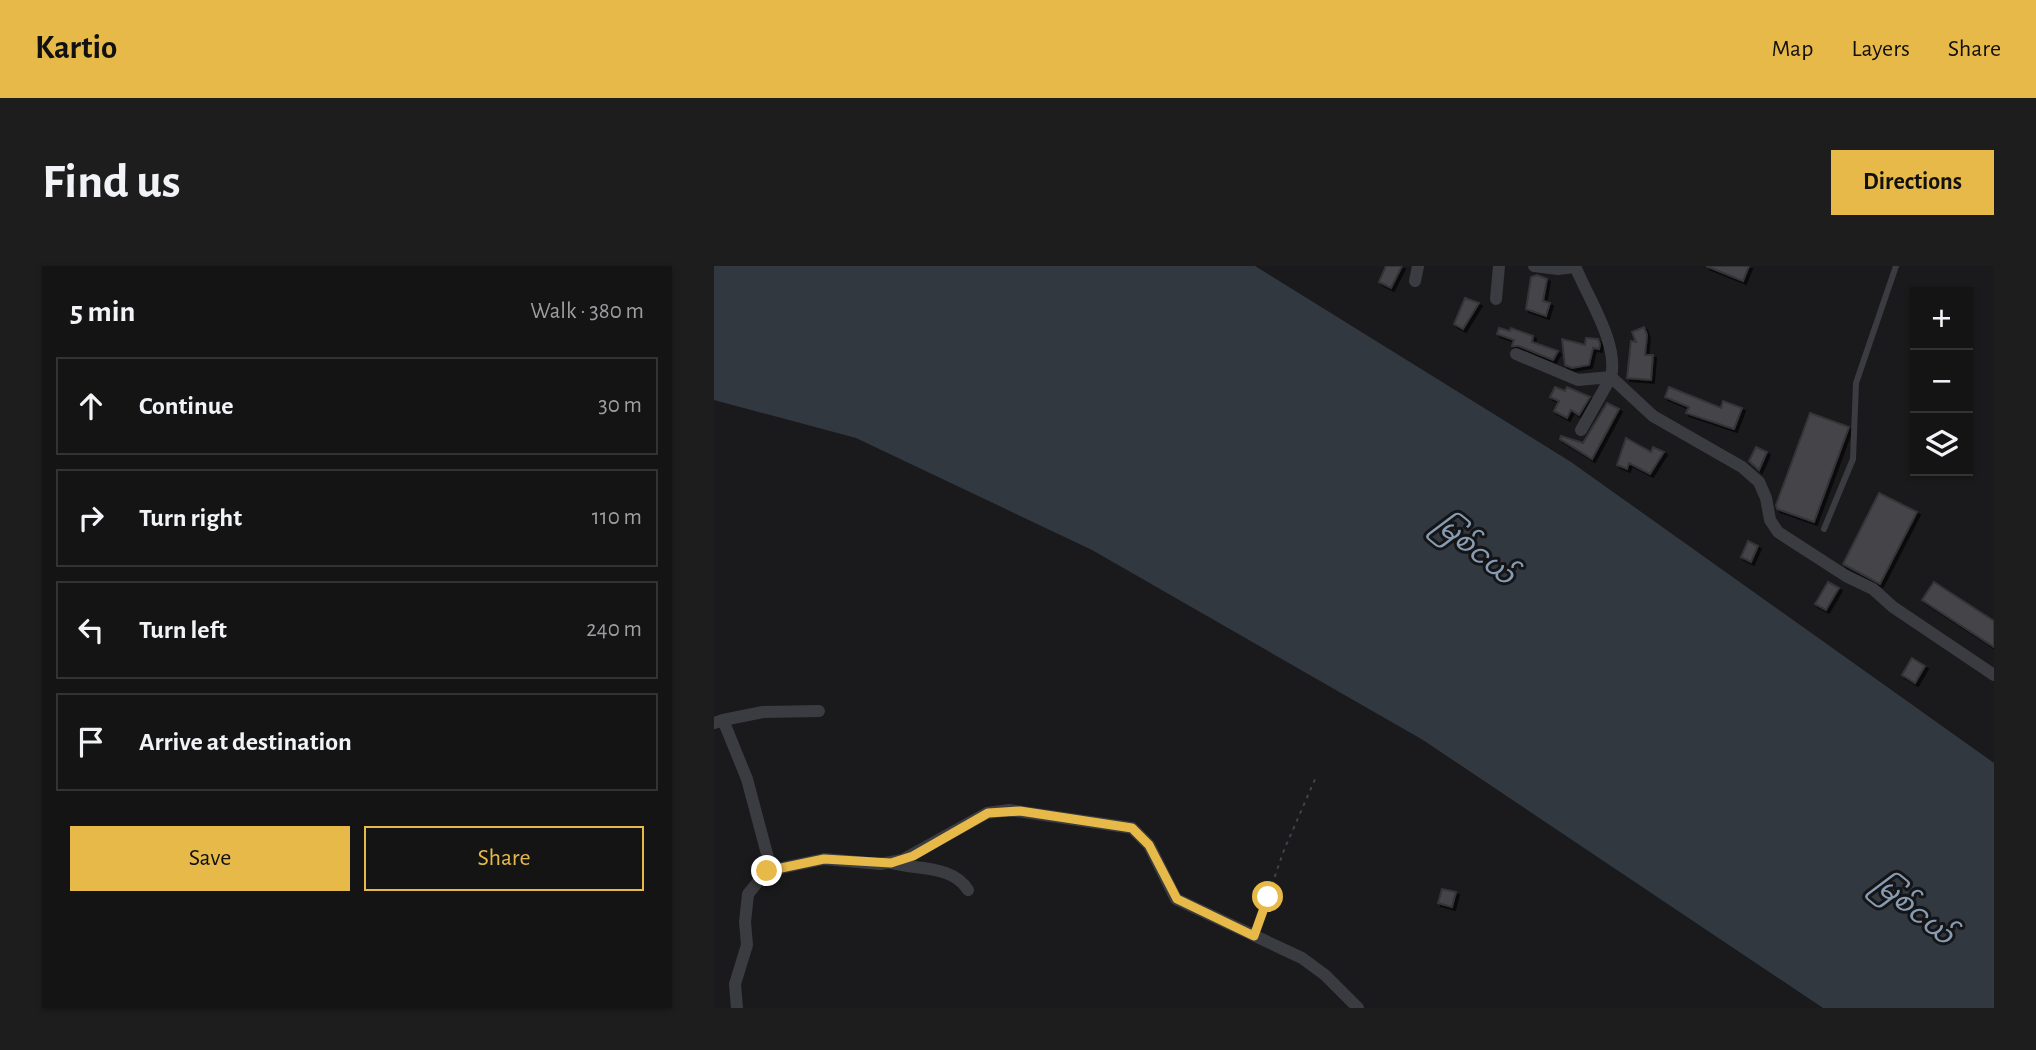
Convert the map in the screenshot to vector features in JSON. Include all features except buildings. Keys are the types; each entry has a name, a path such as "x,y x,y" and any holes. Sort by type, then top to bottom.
{"street":[{"path":"1415,281 1418,266"},
{"path":"1496,299 1499,266"},
{"path":"1534,266 1558,269 1575,267 1611,346 1614,363 1611,377 1581,430"},
{"path":"1516,354 1578,380 1611,377 1653,416 1742,467 1759,482 1766,498 1770,520 1778,532 1846,576 1873,589 1893,607 1994,675"},
{"path":"771,869 747,779 719,722 763,712 819,711"},
{"path":"891,863 913,856 975,819 999,810 1123,825 1138,832 1149,845 1177,899 1302,958 1325,975 1358,1008"},
{"path":"737,1008 734,984 747,945 745,922 748,894 762,875 771,869 824,859 891,863 951,873 962,881 968,890"}],"lane":[{"path":"1824,529 1853,459 1856,383 1896,266"}],"path":[{"path":"1254,936 1284,850 1316,777"}],"water":[{"name":"မြစ်ငယ်","path":"714,266 1255,266 1571,462 1994,763 1994,1008 1823,1008 1423,740 1092,550 856,438 714,400"}],"route":[{"path":"767,871 775,867 824,859 891,863 913,856 988,813 1009,810 1132,828 1149,845 1177,899 1254,936 1268,897"}]}
